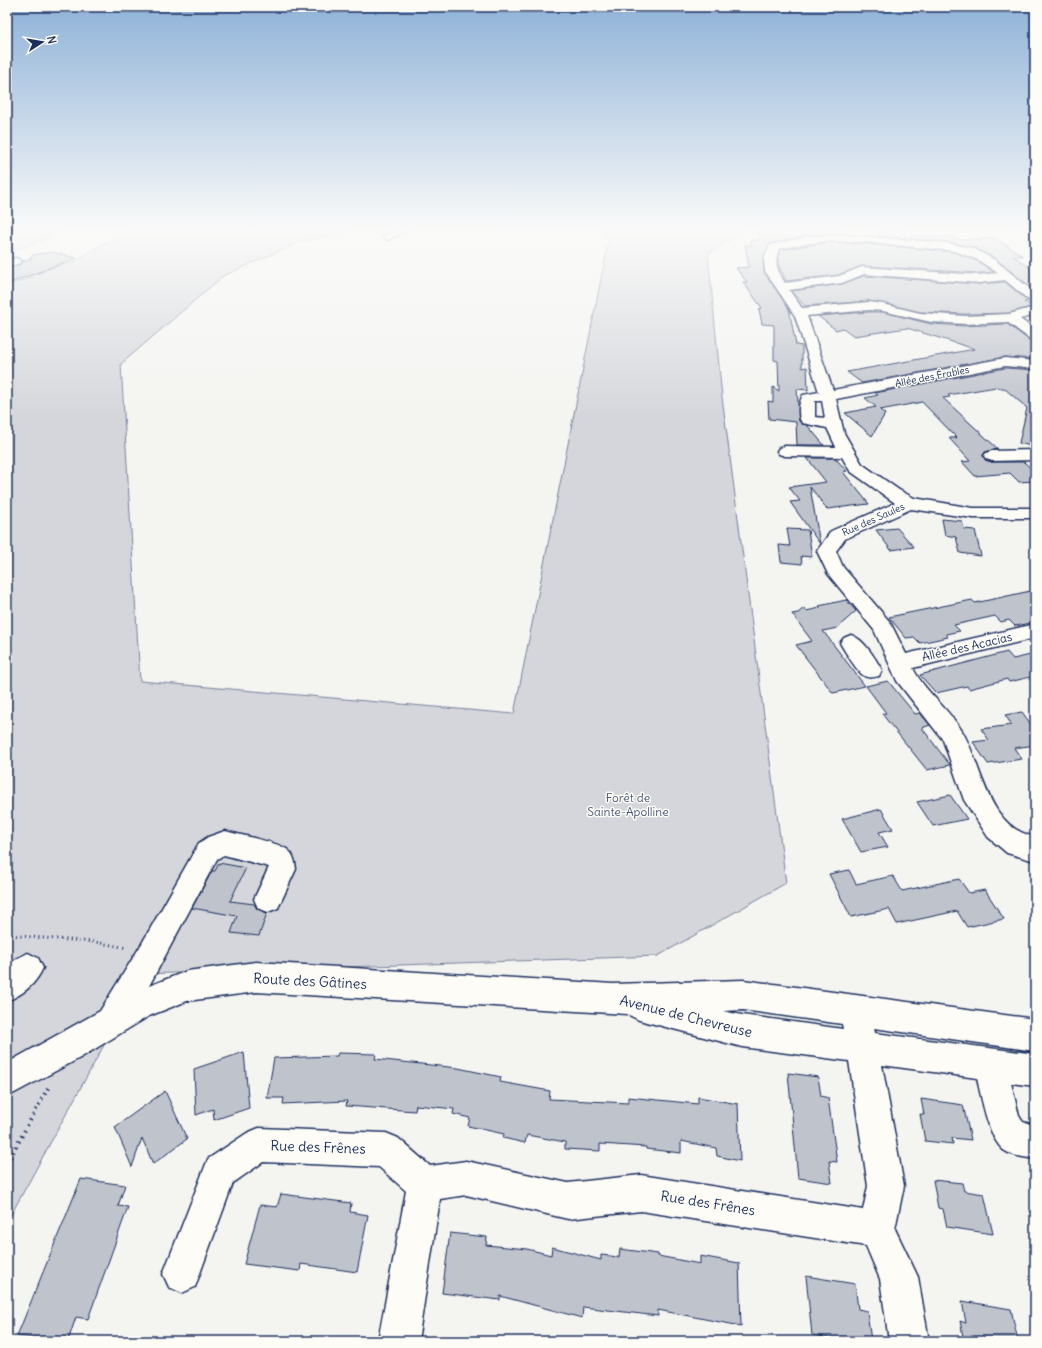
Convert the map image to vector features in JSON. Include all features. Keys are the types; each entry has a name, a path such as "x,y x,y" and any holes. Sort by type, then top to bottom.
{"street":[{"name":"Rue des Saules","path":"785,291 799,312 828,396 836,433 846,452 856,467 893,494 909,503"},
{"name":"Rue des Saules","path":"1025,291 1035,299"},
{"path":"799,312 813,313 868,306 885,307 921,317 964,320 1010,318 1035,311"},
{"path":"1010,318 1035,336"},
{"name":"Allée des Érables","path":"834,424 807,420 808,398 828,396 1005,362 1035,365"},
{"path":"786,451 846,452"},
{"path":"992,456 1035,456"},
{"name":"Rue des Saules","path":"909,503 838,535 826,551 835,570 883,627 905,675 953,736 977,800 997,829 1016,845 1035,849"},
{"path":"909,503 973,513 1035,513"},
{"name":"Allée des Acacias","path":"900,663 1035,631"},
{"path":"851,643 871,670"},
{"path":"110,1022 151,955 208,851 217,845 225,843 277,857 282,862 282,869 268,899"},
{"path":"7,986 28,968"},
{"name":"Route des Gâtines","path":"7,1081 139,1005 187,986 256,977 613,999"},
{"name":"Avenue de Chevreuse","path":"613,999 743,995 1035,1035"},
{"name":"Avenue de Chevreuse","path":"613,999 742,1031 1035,1070"},
{"path":"855,1010 863,1047 886,1186 877,1230 899,1277 909,1341"},
{"path":"991,1064 1009,1131 1016,1139 1035,1142"},
{"name":"Rue des Frênes","path":"182,1274 220,1171 259,1145 386,1150 425,1184 466,1178 568,1202 641,1192 877,1230"},
{"path":"398,1341 425,1184"}],"path":[{"path":"7,935 95,942 120,946 151,955"},
{"path":"7,1163 50,1084"}],"green space":[{"name":"Forêt de Sainte-Apolline","path":"7,291 206,291 121,364 140,681 514,714 599,291 712,291 722,397 786,883 658,956 143,974 7,1222"}],"building":[{"path":"750,291 777,291 789,309 796,345 802,346 802,368 807,367 808,390 797,389 799,421 802,424 807,425 824,445 797,445 796,422 769,419 768,401 773,402 773,387 779,391 778,361 774,360 774,325 762,324 759,309 762,308"},
{"path":"792,291 1016,291 1028,301 1024,302 1033,306 1009,313 965,314 920,312 869,301 805,306"},
{"path":"883,312 931,324 965,326 1007,324 1029,340 1035,341 1035,359 1005,357 862,383 847,372 975,349 907,328 854,336 843,328 836,330 818,316"},
{"path":"1005,368 1035,370 1035,447 1019,443 1027,408 1004,388 996,387 948,395 950,397 943,398 998,449 985,452 983,455 985,460 992,462 1024,462 1035,472 1035,481 1019,482 1010,473 975,476 962,462 970,461 949,438 957,438 922,402 880,410 885,414 872,436 845,413 876,407 865,398 878,395 875,393"},
{"path":"807,458 835,458 847,471 843,472 869,504 827,509 810,487 820,544 790,502 800,501 789,487 826,482"},
{"path":"942,519 962,521 964,529 975,530 981,556 960,553 956,537 945,535"},
{"path":"897,528 914,547 891,550 876,530"},
{"path":"787,529 808,530 812,557 801,556 802,564 781,562 779,545 790,546"},
{"path":"1035,590 1035,622 1015,626 1009,620 1001,622 995,616 954,625 960,631 946,634 948,637 920,643 914,637 906,638 889,617 972,600 975,603"},
{"path":"846,600 856,611 837,628 823,631 865,686 833,693 796,645 812,641 792,614 798,613 804,608 806,611 820,608 819,606"},
{"path":"1007,652 1013,659 1035,654 1035,676 1009,682 1007,679 969,689 967,686 936,693 920,675"},
{"path":"888,681 915,714 920,713 930,725 922,728 950,765 927,770 882,714 886,713 866,686"},
{"path":"1022,712 1035,730 1035,745 1014,748 1022,759 988,764 973,742 989,740 981,729 1012,725 1005,715"},
{"path":"950,795 967,819 933,826 917,802"},
{"path":"881,809 893,829 879,832 888,847 861,852 842,819"},
{"path":"219,863 246,868 230,901 254,904 257,909 267,913 259,936 231,933 237,916 192,908 212,871 215,871"},
{"path":"849,870 856,884 893,876 902,891 959,879 969,893 985,890 1004,919 967,927 957,911 897,924 889,909 851,917 829,874"},
{"path":"244,1052 249,1108 214,1120 213,1109 196,1115 194,1069"},
{"path":"338,1053 376,1054 375,1059 458,1068 501,1077 500,1082 550,1091 549,1099 628,1103 628,1097 698,1104 698,1097 738,1104 740,1161 717,1156 716,1148 681,1141 681,1153 646,1149 646,1147 600,1144 600,1151 565,1149 565,1142 527,1135 525,1143 503,1138 504,1134 468,1126 470,1118 453,1114 454,1109 416,1105 415,1111 346,1106 347,1101 283,1104 284,1098 267,1098 274,1058 337,1056"},
{"path":"788,1073 818,1077 821,1096 828,1098 837,1162 829,1161 832,1183 798,1178"},
{"path":"165,1091 187,1139 153,1164 142,1138 132,1167 115,1127"},
{"path":"921,1099 963,1105 971,1140 952,1138 953,1144 925,1141 920,1114 924,1115"},
{"path":"81,1179 125,1185 118,1206 128,1207 88,1319 76,1317 68,1341 17,1336"},
{"path":"933,1180 962,1183 964,1191 984,1194 993,1234 947,1227 943,1209 938,1208"},
{"path":"281,1194 351,1203 350,1212 368,1215 357,1272 301,1264 300,1271 244,1264 260,1205 277,1207"},
{"path":"450,1233 487,1237 486,1245 527,1249 551,1255 552,1247 601,1260 601,1255 619,1257 620,1249 658,1254 658,1256 700,1264 700,1256 739,1263 741,1326 658,1310 658,1316 583,1307 582,1318 500,1296 500,1300 442,1293"},
{"path":"806,1276 855,1284 858,1309 867,1311 871,1341 850,1341 812,1335"},
{"path":"962,1301 1011,1309 1018,1341 964,1341 960,1321 966,1323"}]}
